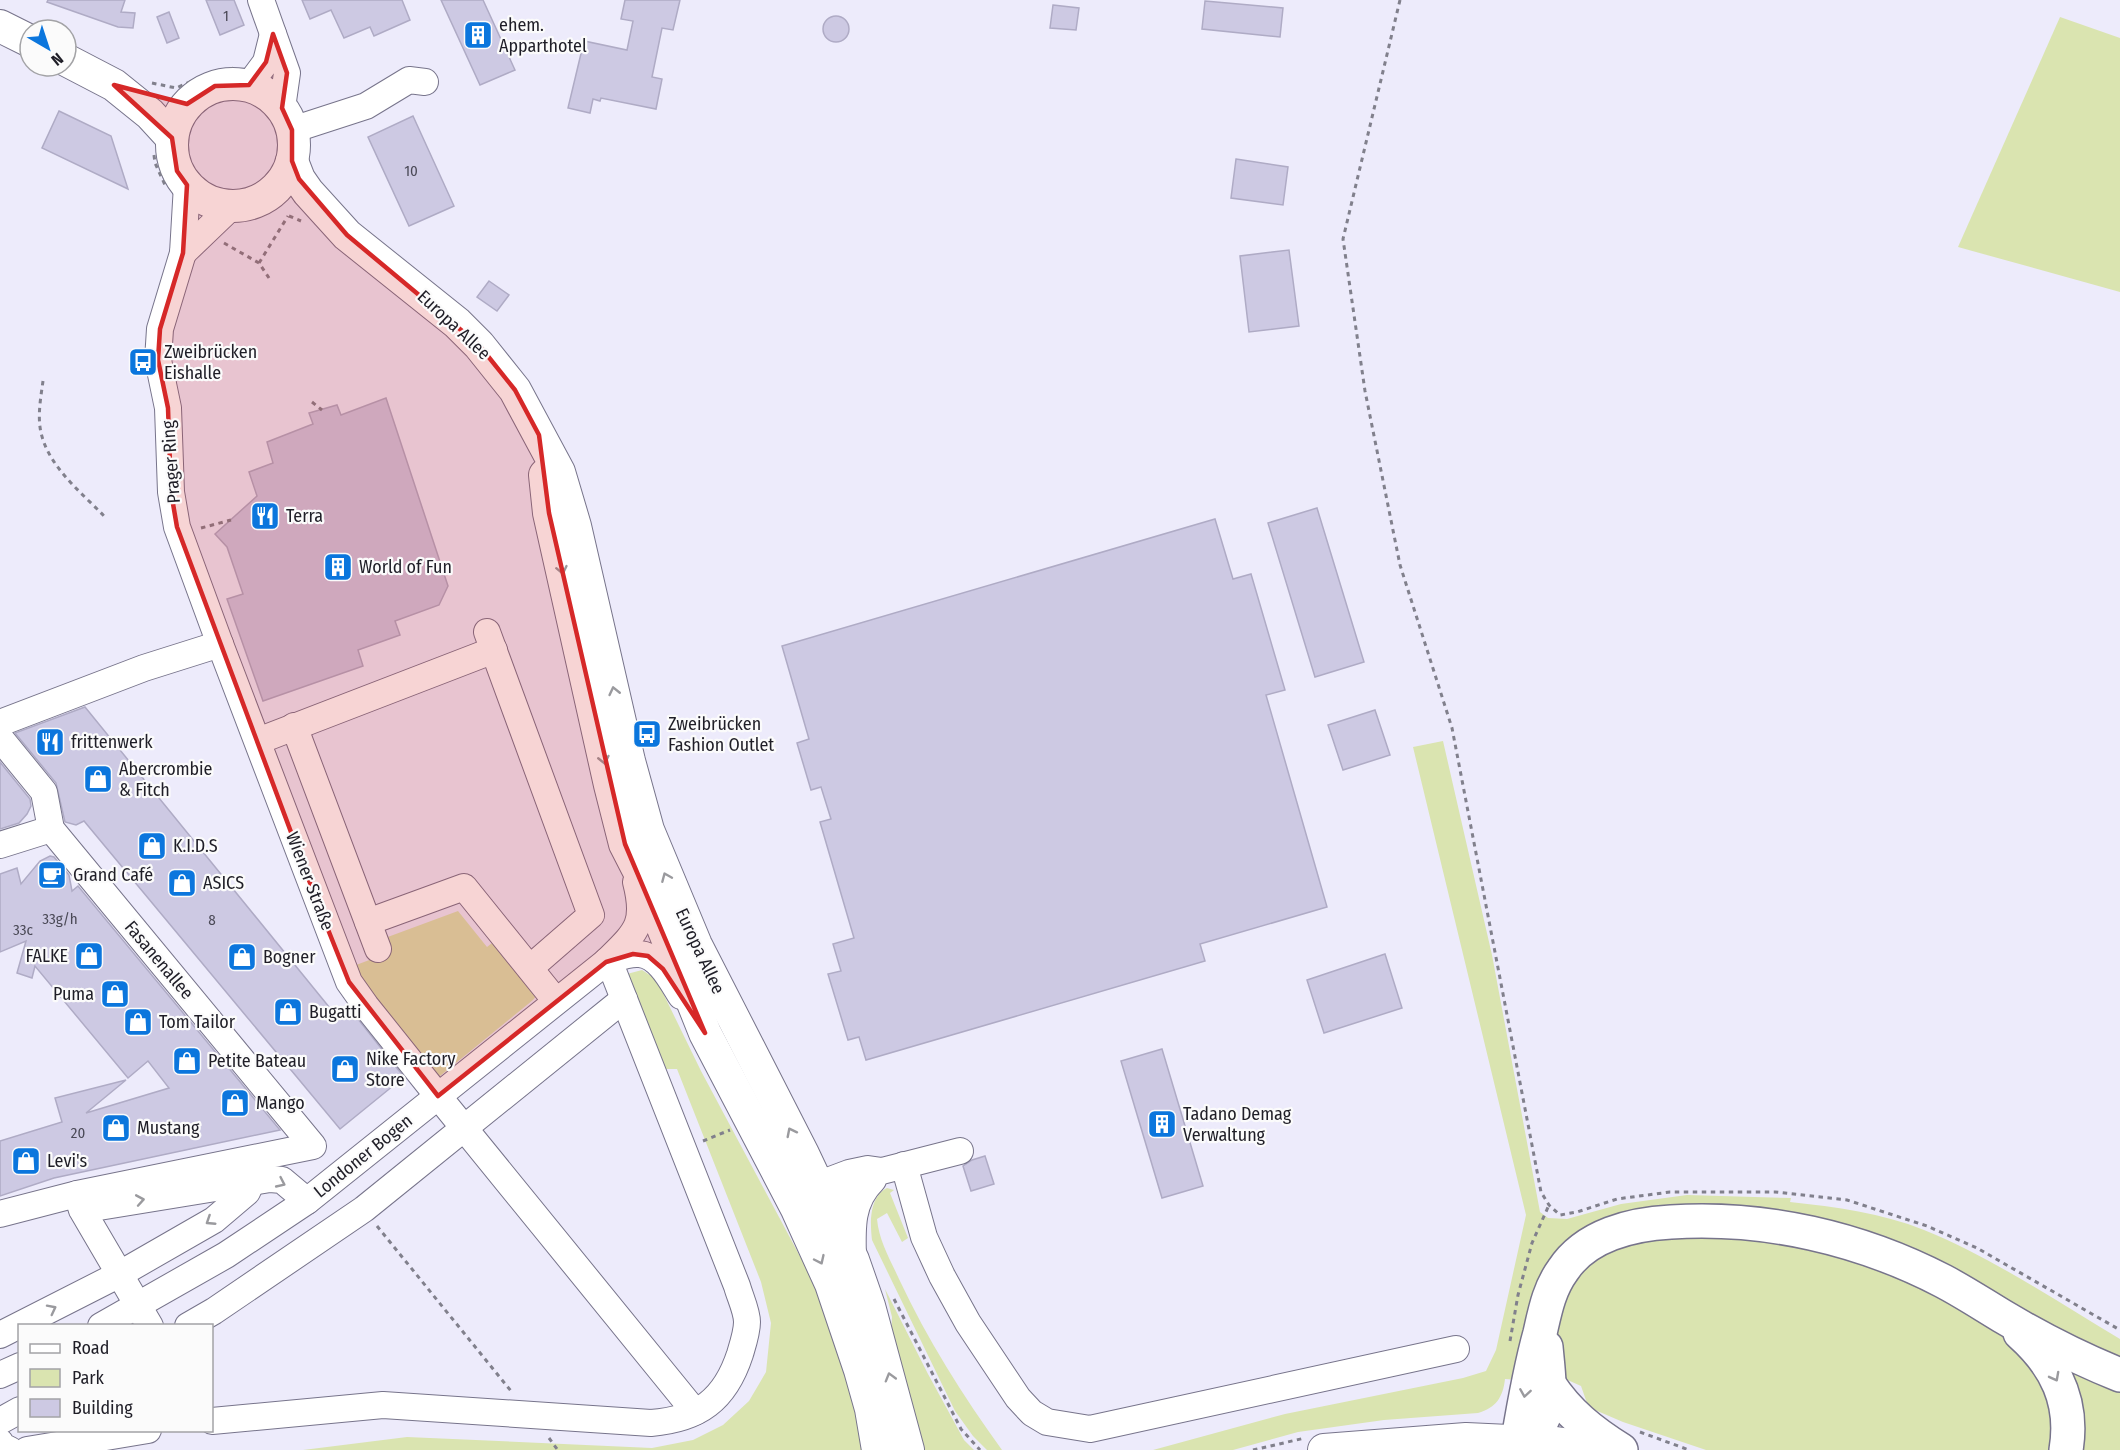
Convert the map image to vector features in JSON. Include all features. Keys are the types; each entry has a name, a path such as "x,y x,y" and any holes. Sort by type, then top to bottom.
{"highway":[{"path":"1518,1440 1527,1383 1546,1303 1570,1260 1595,1241 1617,1231 1694,1220 1760,1224 1822,1236 1852,1244 1918,1268 2004,1317 2120,1375"},
{"path":"1518,1440 1531,1433 1544,1420 1549,1404 1544,1316"},
{"path":"2004,1317 2038,1351 2057,1380 2067,1410 2066,1450"},
{"path":"1549,1384 1584,1425 1621,1450"}],"main road":[{"path":"0,26 18,35"},
{"path":"78,66 114,85 150,114 172,138"},
{"path":"245,76 268,94 287,119 294,146 292,161 285,176 275,189 263,198 248,204 232,206 207,200 187,185 177,171 172,155 172,138 177,120 187,104 200,93 215,86 232,83 245,76"},
{"path":"114,85 187,104"},
{"name":"Europa Allee","path":"292,161 299,179 308,192 347,235 457,323 479,345 515,390 559,472 569,503 629,761 648,830 696,945 853,1260 872,1315 908,1450"},
{"name":"Europa Allee","path":"263,198 282,201 296,207 347,235"},
{"name":"Europa Allee","path":"539,435 549,513 607,773 626,844 645,883 705,1034 796,1207 831,1284 846,1324 869,1400 878,1450"},
{"path":"1324,1450 1359,1449 1438,1440 1518,1440 1610,1450"}],"street":[{"path":"261,0 288,73 287,119 366,106 409,80 425,82"},
{"path":"245,76 266,62 273,34"},
{"path":"183,253 187,185"},
{"path":"183,253 232,206"},
{"name":"Prager Ring","path":"183,253 160,329 158,360 168,408 171,492 180,534 220,644"},
{"path":"258,741 491,641 591,915 530,968"},
{"path":"0,723 144,668 220,644"},
{"name":"Wiener Straße","path":"220,644 349,982 438,1096 695,1412"},
{"path":"294,726 378,949"},
{"path":"0,738 44,792 51,829 0,845"},
{"name":"Fasanenallee","path":"51,829 313,1146 79,1202"},
{"name":"Londoner Bogen","path":"110,1324 144,1316 226,1255 307,1201 606,962 632,935 641,916 640,900 626,844"},
{"path":"368,922 464,887 556,1000"},
{"name":"Londoner Bogen","path":"606,962 638,953 652,959 667,974 705,1034"},
{"path":"213,1421 383,1405 651,1422 671,1421 695,1412 721,1393 734,1372 743,1345 747,1321 737,1286 624,999 613,972 606,962"},
{"path":"191,1324 364,1209 624,999"},
{"path":"853,1260 853,1218 858,1198 884,1174 960,1151"},
{"path":"771,1162 817,1185"},
{"path":"796,1207 817,1185 868,1169 884,1174 924,1237 968,1323 1018,1398 1032,1413 1047,1422 1090,1429 1456,1349"},
{"path":"0,1214 270,1179 282,1180 307,1201"},
{"path":"22,1324 120,1274 214,1220 247,1192 252,1181"},
{"path":"0,1232 79,1202"},
{"path":"79,1202 144,1316"},
{"path":"0,1335 18,1326"},
{"path":"0,1375 18,1367"},
{"path":"0,1420 18,1411"},
{"path":"27,1450 142,1432"},
{"path":"0,1442 9,1450"}],"path":[{"path":"1400,0 1343,239 1365,391 1400,565 1452,728 1541,1192 1549,1206 1532,1243 1523,1274 1508,1352"},
{"path":"145,80 176,88 213,72 245,76"},
{"path":"269,278 259,263 289,216 309,227"},
{"path":"43,381 39,412 40,430 51,457 66,477 104,516"},
{"path":"312,402 322,410"},
{"path":"180,534 231,520"},
{"path":"712,1137 735,1128"},
{"path":"364,1209 557,1449"},
{"path":"892,1294 961,1429 980,1450"}],"highlighted area":[{"path":"273,34 287,73 282,108 292,130 292,161 299,179 347,235 479,345 515,390 539,435 549,513 625,844 705,1033 663,969 648,956 633,954 606,962 438,1096 349,982 319,907 177,527 171,492 168,408 158,360 160,329 183,253 187,185 177,171 172,138 114,85 187,104 215,86 249,85 266,62"}],"green space":[{"path":"2060,17 2120,38 2120,292 1958,247"},
{"path":"1443,741 1492,955 1540,1212 1548,1218 1567,1219 1621,1204 1687,1195 1791,1198 1790,1202 1892,1219 1924,1230 1975,1254 2120,1339 2120,1367 1902,1249 1605,1221 1519,1380 1505,1379 1498,1401 1490,1408 1478,1413 1384,1420 1298,1432 1233,1450 1153,1450 1285,1414 1463,1378 1486,1371 1496,1350 1526,1215 1413,747"},
{"path":"458,911 487,947 497,939 540,991 533,1000 440,1076 433,1074 361,983 356,965 388,953 385,938"},
{"path":"642,970 656,979 701,1071 834,1320 866,1450 303,1450 407,1437 652,1448 693,1440 723,1425 749,1401 766,1372 771,1323 761,1282 677,1069 666,1069 627,974"},
{"path":"887,1188 894,1190 890,1193 908,1238 902,1242 887,1213 877,1219 885,1250 934,1345 973,1409 1002,1450 987,1450 973,1436 955,1411 872,1240 871,1218 874,1204 881,1192"},
{"path":"1678,1231 1821,1247 1911,1277 1995,1322 2048,1377 2058,1450 1706,1450 1595,1410 1587,1403 1581,1386 1561,1377 1554,1348 1557,1314 1577,1271 1614,1246"},
{"path":"885,1289 964,1440 974,1450 922,1450 891,1334 892,1317"},
{"path":"2059,1354 2120,1384 2120,1450 2074,1450"}],"building":[{"path":"48,0 125,0 121,12 135,13 133,28 118,27 47,2"},
{"path":"206,0 234,0 244,25 220,35"},
{"path":"302,0 402,0 410,20 374,36 370,27 344,38 331,10 310,19"},
{"name":"ehem. Apparthotel","path":"441,0 483,0 515,70 480,85"},
{"path":"625,0 680,0 673,30 662,28 652,77 662,79 656,109 601,98 600,101 593,99 590,113 568,108 584,41 627,50 633,21 621,19"},
{"path":"1205,1 1283,8 1280,37 1202,29"},
{"path":"1053,5 1079,8 1076,30 1050,28"},
{"path":"169,12 179,38 167,43 157,17"},
{"path":"836,16 845,20 849,29 845,38 836,42 827,38 823,29 827,20"},
{"path":"59,111 111,136 128,189 42,148"},
{"path":"413,116 454,206 409,226 368,137"},
{"path":"1236,159 1288,167 1283,205 1231,198"},
{"path":"1289,250 1299,326 1249,332 1240,256"},
{"path":"489,281 509,295 497,311 477,297"},
{"name":"World of Fun","path":"386,398 448,586 439,605 395,621 400,635 358,650 363,666 263,701 227,599 243,594 227,547 215,534 257,496 249,472 273,463 267,442 313,424 309,413 337,405 341,415"},
{"path":"1317,508 1364,662 1315,677 1268,523"},
{"path":"1215,519 1233,579 1251,574 1285,690 1266,695 1327,907 1200,944 1205,961 866,1060 859,1037 848,1040 828,974 841,971 833,944 854,938 820,822 831,819 821,787 811,790 797,743 809,739 782,646"},
{"path":"85,707 338,1018 350,1009 404,1077 340,1129 84,821 76,825 65,822 56,783 15,733"},
{"path":"1375,710 1390,755 1343,770 1328,725"},
{"path":"0,762 30,799 31,806 19,823 0,829"},
{"path":"50,856 54,857 69,875 72,891 78,886 280,1130 54,1178 0,1196 0,1141 62,1122 55,1098 126,1080 86,1113 169,1088 148,1061 128,1078 35,966 32,978 17,973 26,941 0,952 0,874 17,868 21,884 40,861"},
{"path":"1385,954 1402,1008 1324,1033 1307,980"},
{"name":"Tadano Demag Verwaltung","path":"1162,1049 1203,1186 1162,1198 1121,1061"},
{"path":"985,1156 994,1184 971,1191 963,1166"}],"place":[{"name":"ehem. Apparthotel","path":"478,35"},
{"name":"Zweibrücken Eishalle","path":"143,362"},
{"name":"Terra","path":"265,516"},
{"name":"World of Fun","path":"338,567"},
{"name":"Zweibrücken Fashion Outlet","path":"647,734"},
{"name":"frittenwerk","path":"50,742"},
{"name":"Abercrombie & Fitch","path":"98,779"},
{"name":"K.I.D.S","path":"152,846"},
{"name":"Grand Café","path":"52,875"},
{"name":"ASICS","path":"182,883"},
{"name":"FALKE","path":"89,956"},
{"name":"Bogner","path":"242,957"},
{"name":"Puma","path":"115,994"},
{"name":"Bugatti","path":"288,1012"},
{"name":"Tom Tailor","path":"138,1022"},
{"name":"Petite Bateau","path":"187,1061"},
{"name":"Nike Factory Store","path":"345,1069"},
{"name":"Mango","path":"235,1103"},
{"name":"Tadano Demag Verwaltung","path":"1162,1124"},
{"name":"Mustang","path":"116,1128"},
{"name":"Levi's","path":"26,1161"}]}
